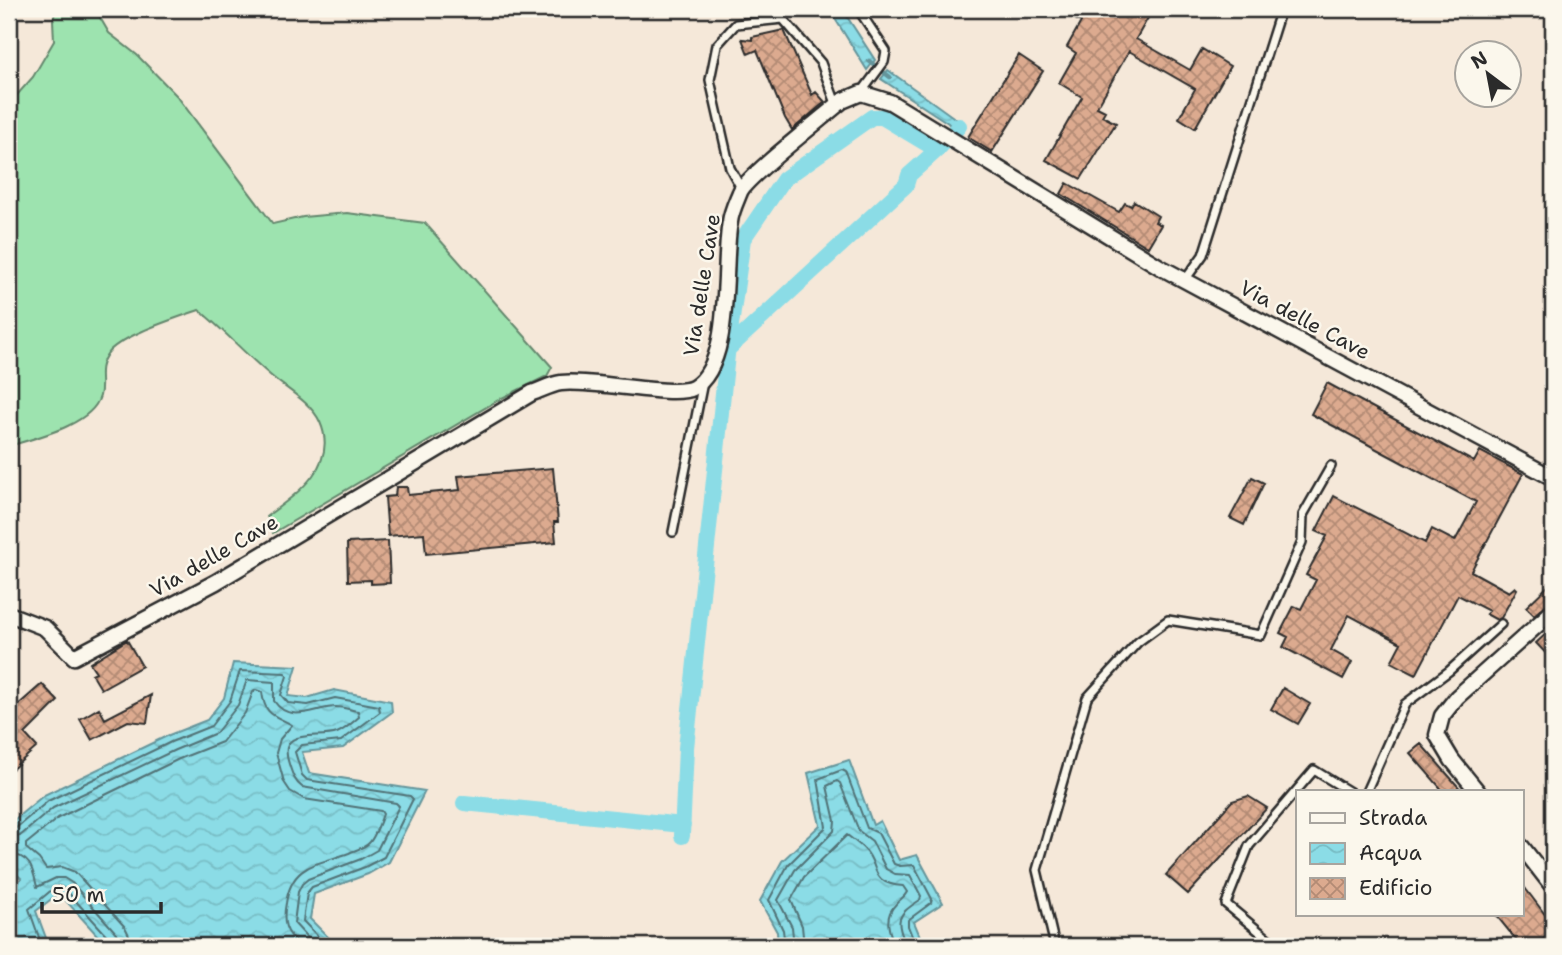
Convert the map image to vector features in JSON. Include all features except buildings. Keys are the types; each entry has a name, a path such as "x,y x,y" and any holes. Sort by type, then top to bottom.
{"street":[{"path":"741,188 842,101 861,93"},
{"name":"Via delle Cave","path":"861,93 890,102 1185,280 1553,478"},
{"name":"Via delle Cave","path":"9,614 45,628 74,657 216,582 532,393 559,383 592,382 690,390 703,381 716,359 726,288 730,222 741,188"},
{"path":"1476,790 1452,760 1437,735 1442,716 1457,696 1553,611"},
{"path":"1524,850 1553,887"}],"lane":[{"path":"858,9 886,51 884,62 861,93"},
{"path":"1185,280 1203,255 1281,9"},
{"path":"741,188 730,167 710,80 717,46 736,24 783,19 821,63 837,106"},
{"path":"673,532 703,381"},
{"path":"1055,946 1037,870 1087,698 1138,642 1168,620 1261,635 1302,542 1303,515 1331,466"},
{"path":"1367,790 1405,704 1449,671 1501,624"},
{"path":"1297,790 1314,770 1346,790"},
{"path":"1277,946 1226,904 1249,846 1296,791"}],"green space":[{"path":"56,9 95,9 109,33 137,55 177,96 273,224 303,217 347,213 425,223 552,367 547,376 502,398 273,533 267,516 302,488 319,465 324,452 320,422 304,402 199,310 149,328 113,347 102,365 100,396 86,415 61,429 9,446 9,104 33,77 54,41 53,20"}],"water":[{"path":"829,9 842,9 875,60 867,70"},
{"path":"888,70 964,127 959,132 955,131 948,123 881,79"},
{"path":"233,663 297,666 288,696 307,698 334,690 391,701 392,712 343,748 302,752 309,773 425,791 389,862 368,874 314,894 310,919 337,946 107,946 59,893 36,911 49,946 9,946 9,903 21,878 9,868 9,824 44,795 169,735 207,720 224,698"},
{"path":"849,760 873,825 880,821 899,860 917,855 943,903 914,922 924,946 778,946 777,932 760,901 782,861 820,825 808,773"}],"waterway":[{"path":"869,61 890,77"},
{"path":"682,836 686,748 727,355 743,239 784,179 872,117 882,117 937,150 959,126"},
{"path":"728,349 906,185 909,175 937,150"},
{"path":"464,803 683,825"}]}
